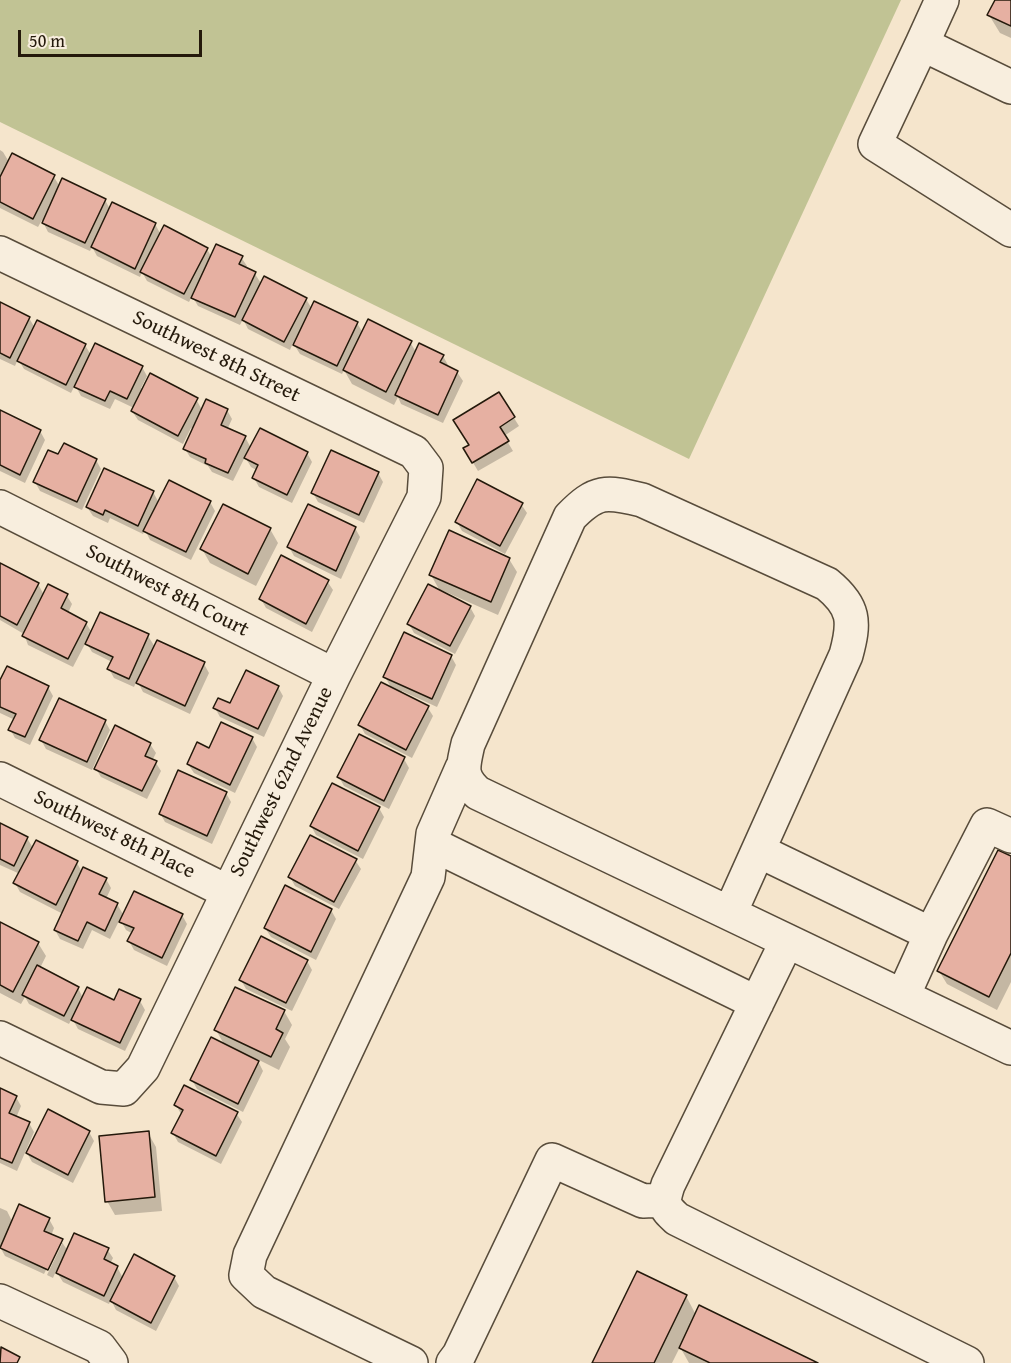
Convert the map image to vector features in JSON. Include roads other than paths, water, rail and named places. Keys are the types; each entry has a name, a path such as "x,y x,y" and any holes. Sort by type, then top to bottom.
{"street":[{"path":"942,0 875,144 1011,230"},
{"path":"922,44 1011,87"},
{"name":"Southwest 8th Street","path":"0,254 414,452 426,468"},
{"name":"Southwest 62nd Avenue","path":"0,1038 101,1087 124,1089 143,1068 334,675 424,497 426,468"},
{"path":"411,1363 264,1292 246,1275 250,1256 428,877 433,834 462,768 468,744 570,517 582,504 597,495 617,493 642,500 827,584 840,595 852,617 846,655 730,914"},
{"name":"Southwest 8th Court","path":"0,507 334,675"},
{"path":"462,768 468,785 478,794 1011,1048"},
{"name":"Southwest 8th Place","path":"0,779 228,892"},
{"path":"903,996 931,934 987,825 1011,836"},
{"path":"432,844 757,1003"},
{"path":"759,851 931,934"},
{"path":"787,941 668,1185 663,1200 666,1210 677,1219 966,1363"},
{"path":"453,1363 459,1355 552,1160 643,1201 663,1200"},
{"path":"0,1301 99,1347 111,1363"}]}
